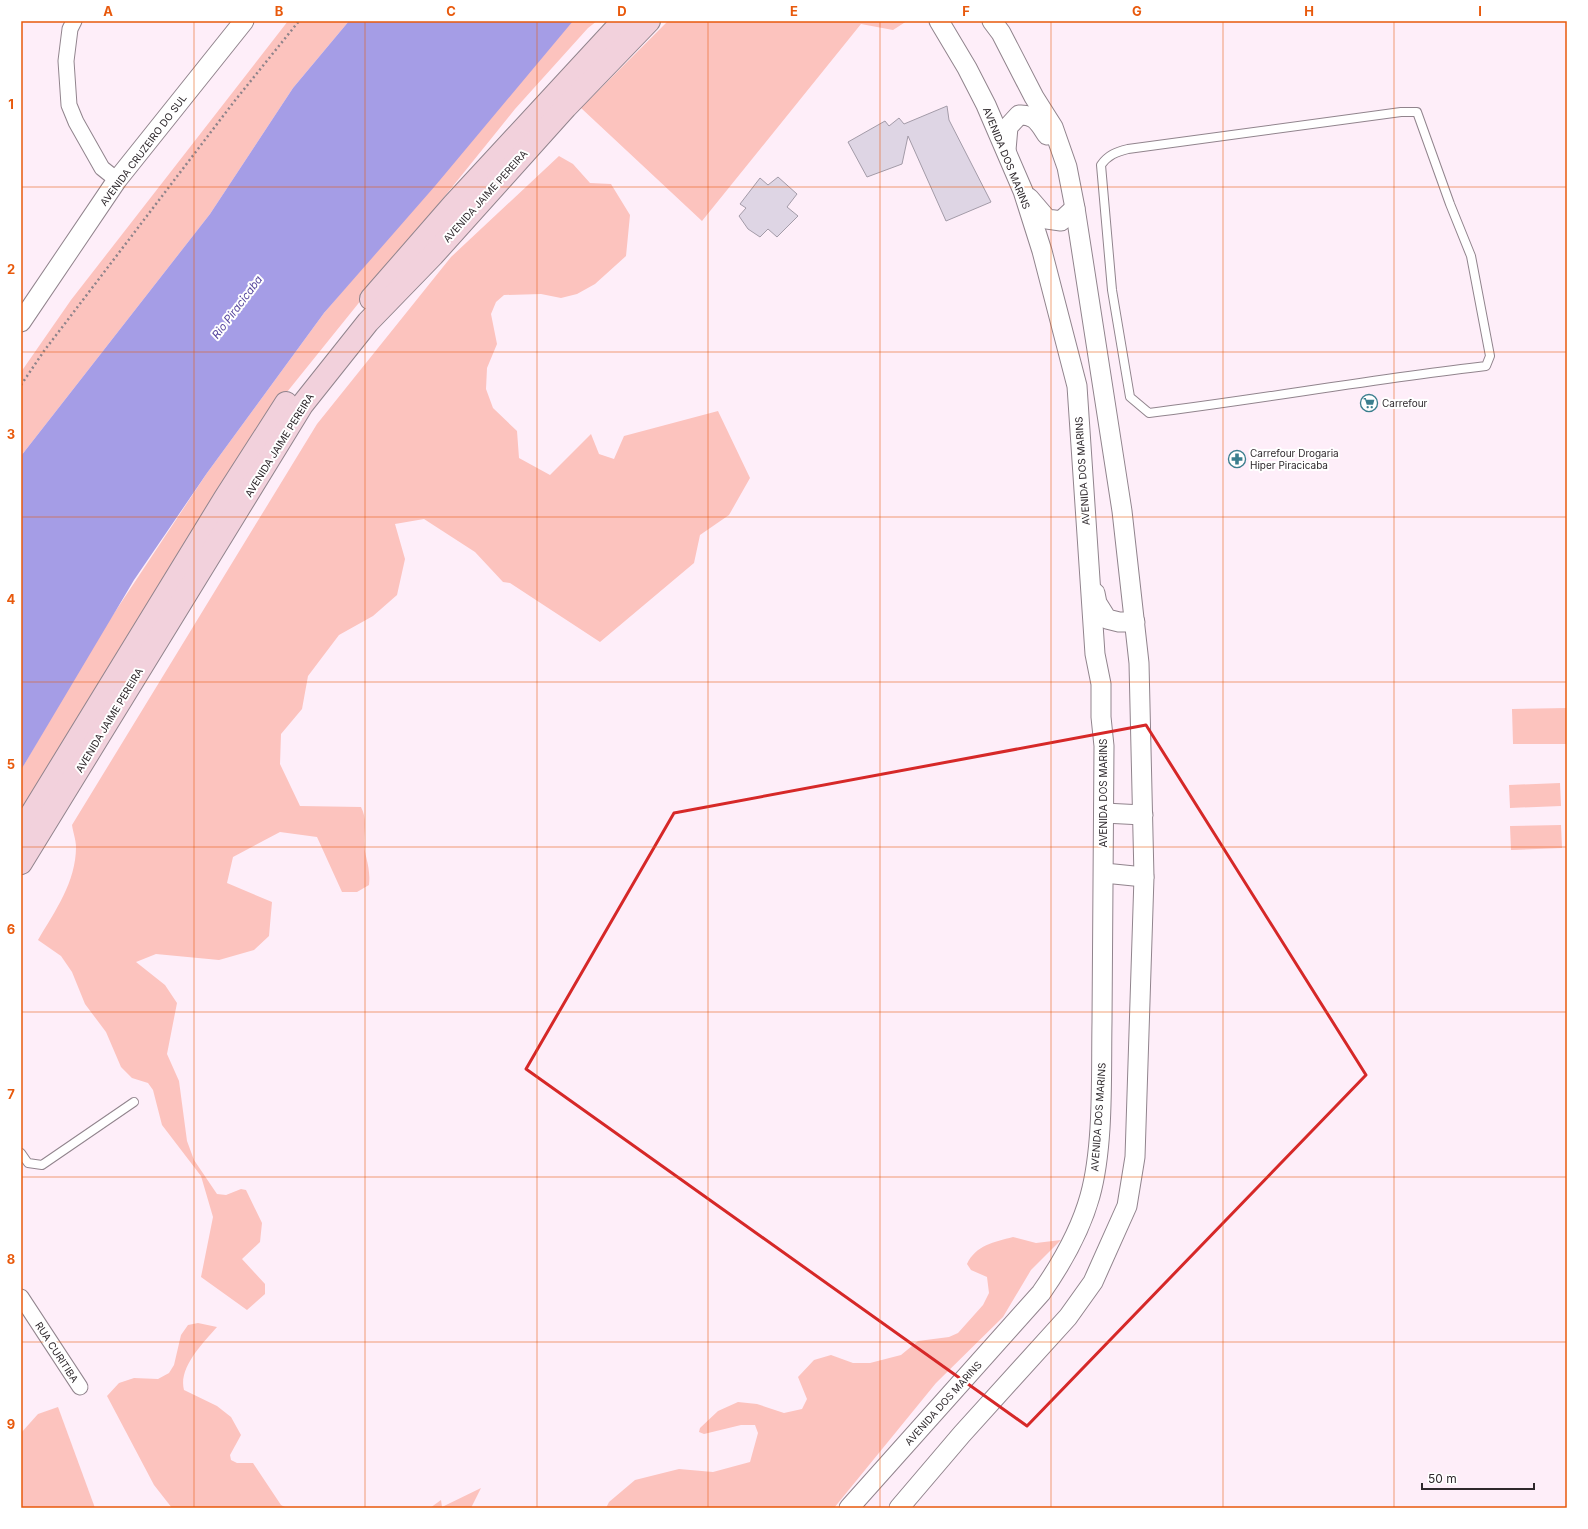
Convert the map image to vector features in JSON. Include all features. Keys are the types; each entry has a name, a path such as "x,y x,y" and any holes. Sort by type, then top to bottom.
{"main road":[{"name":"AVENIDA JAIME PEREIRA","path":"21,831 225,498 287,401 375,294 453,205 623,21"},
{"name":"AVENIDA JAIME PEREIRA","path":"21,863 302,405 368,322 433,255 566,107 648,21"}],"street":[{"path":"74,21 70,29 66,61 69,105 76,122 102,168 117,180"},
{"name":"AVENIDA CRUZEIRO DO SUL","path":"21,322 117,180 244,21"},
{"name":"AVENIDA DOS MARINS","path":"850,1508 1041,1293 1061,1265 1078,1233 1090,1196 1097,1161 1101,1076 1104,746 1101,717 1101,684 1096,666 1077,386 1042,251 1023,191 1006,150 967,68 939,21"},
{"path":"899,1508 962,1434 1068,1317 1093,1282 1127,1206 1135,1157 1144,877 1143,814 1139,663 1122,511 1075,208 1066,167 1053,127 1034,97 1001,33 992,21"},
{"path":"1006,150 1008,127 1019,115 1025,115 1037,119 1066,167"},
{"path":"1023,191 1047,219 1062,221 1075,208"},
{"path":"1090,575 1098,603 1107,618 1119,622 1135,622"},
{"path":"1104,813 1143,814"},
{"path":"1104,873 1144,877"},
{"name":"RUA CURITIBA","path":"21,1297 80,1387"}],"lane":[{"path":"1417,112 1450,204 1471,256 1490,356 1488,364 1228,403 1149,413 1130,397 1112,290 1101,165 1106,158 1115,153 1128,149 1417,112"},
{"path":"21,1153 28,1163 42,1165 134,1102"}],"path":[{"path":"21,385 44,351 233,103 299,21"}],"highlighted area":[{"path":"1146,725 1366,1075 1027,1426 526,1069 674,813"}],"shaded area":[{"path":"288,21 349,21 293,88 210,214 21,456 21,372 71,300"},
{"path":"572,21 597,21 588,28 515,109 283,397 21,816 21,770 93,645 207,473 324,313"},
{"path":"668,21 907,21 893,30 861,24 702,221 581,108"},
{"path":"559,156 573,164 590,183 611,184 630,215 626,256 595,284 577,294 561,298 541,294 504,295 496,302 491,314 497,344 487,368 486,389 493,408 517,431 519,458 550,475 591,434 599,454 614,459 624,436 718,411 750,478 729,515 700,535 694,563 600,642 510,583 503,582 475,552 424,519 395,524 405,559 397,595 373,616 339,635 308,676 302,709 281,734 280,764 300,806 361,807 365,819 364,847 369,872 369,885 357,892 342,892 317,837 280,832 233,857 227,883 272,902 269,936 254,950 219,960 156,954 136,962 165,985 177,1003 167,1054 179,1081 187,1141 194,1160 217,1194 226,1195 241,1189 246,1190 262,1223 260,1242 242,1259 265,1284 265,1294 247,1310 201,1277 213,1217 201,1176 162,1125 153,1090 148,1083 132,1078 121,1067 106,1032 85,1004 72,972 61,956 38,940 63,896 72,872 75,860 76,842 72,825 317,424 451,257"},
{"path":"1567,708 1567,744 1513,744 1512,709"},
{"path":"1560,783 1561,806 1510,808 1509,785"},
{"path":"1561,825 1562,848 1511,850 1510,826"},
{"path":"1013,1237 1036,1243 1061,1240 1031,1270 1003,1317 936,1383 834,1508 606,1508 609,1502 635,1480 679,1469 713,1472 750,1462 758,1433 755,1425 741,1425 704,1434 699,1432 700,1428 718,1411 738,1402 757,1404 784,1413 802,1409 807,1399 798,1377 814,1360 831,1355 853,1363 870,1363 901,1355 918,1341 949,1337 958,1333 983,1305 989,1293 987,1277 971,1270 967,1264 975,1252 980,1248"},
{"path":"198,1323 217,1327 199,1348 188,1365 183,1382 184,1390 217,1406 231,1417 241,1435 230,1455 231,1460 237,1463 253,1463 281,1505 287,1508 172,1508 154,1485 107,1396 119,1383 134,1378 158,1379 169,1373 174,1365 181,1335 188,1325"},
{"path":"58,1407 95,1508 21,1508 21,1433 38,1414"},
{"path":"481,1488 471,1508 430,1508 441,1500 442,1507"}],"water":[{"name":"Rio Piracicaba","path":"349,21 573,21 435,186 324,313 207,473 134,580 21,770 21,456 210,214 293,88"}],"building":[{"path":"947,106 949,120 991,202 946,221 908,136 902,164 867,177 848,142 885,121 889,126 899,118 904,124"},
{"path":"778,177 797,194 787,207 798,216 777,237 768,229 760,237 748,229 739,216 746,208 740,204 760,178 768,185"}],"place":[{"name":"Carrefour","path":"1369,403"},
{"name":"Carrefour Drogaria Hiper Piracicaba","path":"1237,459"}]}
